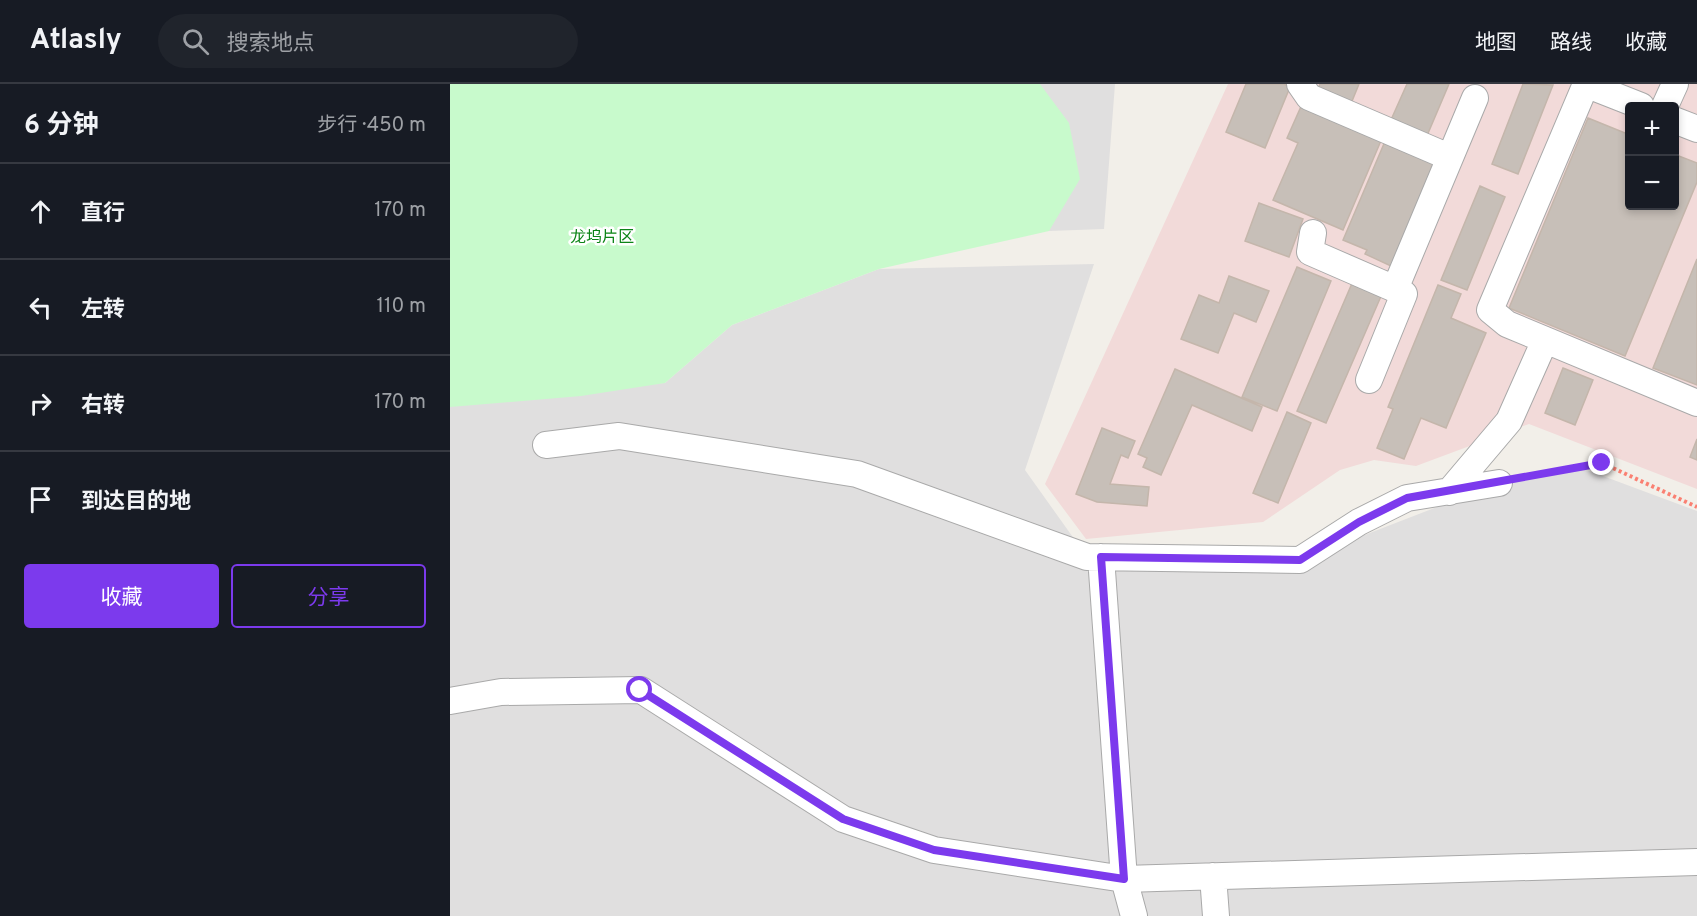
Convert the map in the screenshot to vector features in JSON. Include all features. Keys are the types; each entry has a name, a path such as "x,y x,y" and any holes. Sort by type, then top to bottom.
{"street":[{"path":"1300,84 1308,97 1449,157"},
{"path":"1631,102 1585,84 1490,310 1507,324 1697,403"},
{"path":"1667,102 1675,84"},
{"path":"1395,289 1475,98"},
{"path":"1679,122 1697,129"},
{"path":"1313,233 1310,252 1404,294 1370,380"},
{"path":"1449,492 1509,421 1545,340"},
{"path":"546,445 619,436 858,474 1087,557 1300,560 1359,522 1407,498 1499,483"},
{"path":"1101,557 1124,879 1134,916"},
{"path":"450,701 501,692 640,690 843,819 934,850 1124,879 1697,862"},
{"path":"1213,876 1216,916"}],"path":[{"path":"1499,483 1602,463 1697,507"}],"shaded area":[{"path":"989,84 1115,84 1104,229 1049,231 1017,125"},
{"path":"1228,84 1697,84 1697,489 1529,424 1416,466 1374,460 1340,470 1263,522 1086,539 1045,484"},
{"path":"1094,264 1025,470 1087,557 1300,560 1499,483 1576,466 1697,511 1697,916 450,916 450,395 665,383 732,325 879,269"}],"green space":[{"name":"龙坞片区","path":"450,84 1040,84 1069,123 1080,179 1049,231 879,269 732,325 665,383 581,396 450,407"}],"building":[{"path":"1246,84 1284,84 1290,87 1265,148 1226,132"},
{"path":"1320,84 1359,84 1350,106 1316,93"},
{"path":"1407,84 1449,84 1426,138 1390,122"},
{"path":"1523,84 1553,85 1518,174 1492,164"},
{"path":"1303,102 1383,136 1343,230 1273,200 1298,143 1287,138"},
{"path":"1588,118 1625,133 1625,210 1679,210 1679,156 1697,163 1697,182 1625,356 1509,308"},
{"path":"1386,139 1436,160 1391,266 1365,254 1367,250 1343,240"},
{"path":"1480,186 1505,197 1467,290 1441,280"},
{"path":"1259,203 1303,219 1289,257 1245,241"},
{"path":"1697,259 1697,385 1653,368"},
{"path":"1297,267 1331,281 1277,411 1242,397"},
{"path":"1229,276 1269,291 1256,322 1234,313 1218,353 1181,339 1199,295 1219,303"},
{"path":"1353,281 1382,294 1326,423 1297,411"},
{"path":"1438,285 1461,294 1451,318 1486,333 1446,428 1421,418 1404,459 1377,448 1393,409 1388,407"},
{"path":"1563,368 1593,380 1575,425 1545,413"},
{"path":"1175,369 1262,407 1252,431 1192,405 1161,475 1143,467 1147,458 1138,454"},
{"path":"1287,412 1311,423 1278,503 1253,493"},
{"path":"1102,428 1135,441 1128,458 1121,455 1110,484 1149,487 1147,506 1097,502 1076,494"},
{"path":"1697,439 1697,460 1690,457"}],"route":[{"path":"640,690 843,819 934,850 1124,879 1101,557 1300,560 1359,522 1407,498 1602,463"}]}
